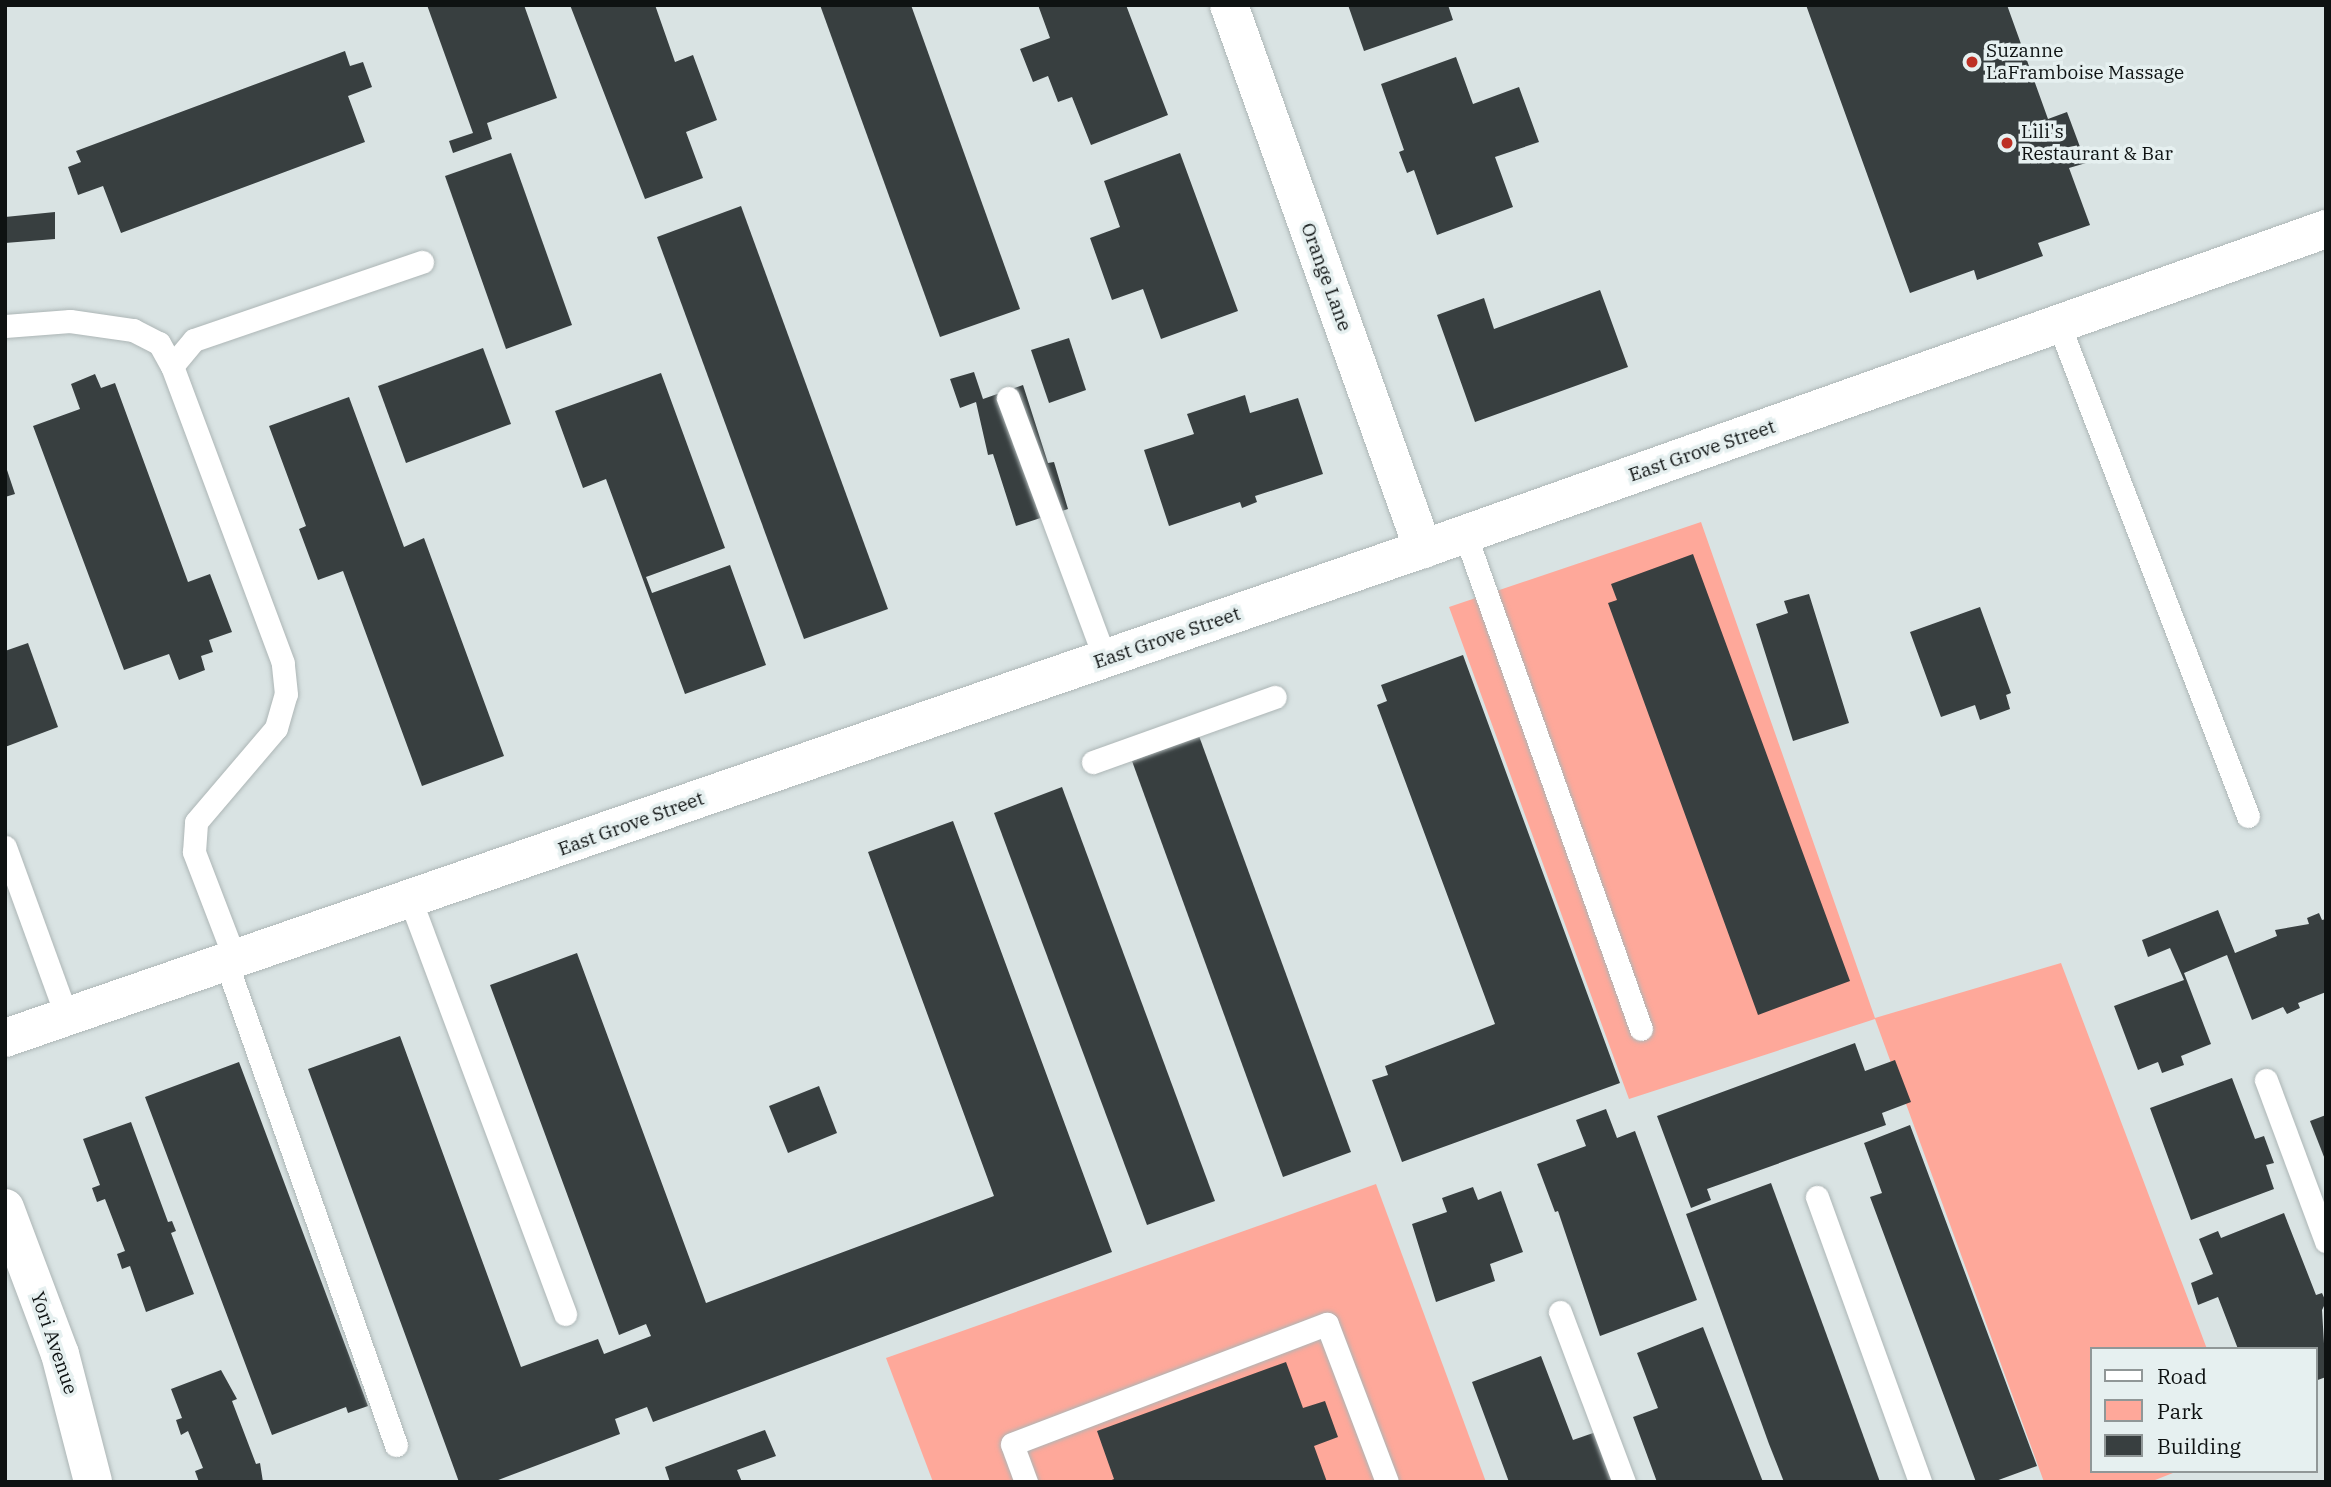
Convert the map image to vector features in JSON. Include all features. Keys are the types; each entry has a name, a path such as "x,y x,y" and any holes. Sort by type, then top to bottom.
{"street":[{"name":"Orange Lane","path":"1229,5 1423,550"},
{"name":"East Grove Street","path":"5,1038 1423,550 2326,229"},
{"name":"Yori Avenue","path":"5,1208 60,1354 93,1482"}],"lane":[{"path":"172,366 194,340 422,262"},
{"path":"5,326 70,321 133,330 159,343 172,366 284,663 286,694 275,728 196,822 194,852 396,1445"},
{"path":"2060,325 2248,816"},
{"path":"1008,398 1105,659"},
{"path":"1465,534 1641,1030"},
{"path":"1093,761 1275,697"},
{"path":"5,847 67,1017"},
{"path":"410,899 565,1314"},
{"path":"2266,1080 2326,1241"},
{"path":"1816,1197 1920,1482"},
{"path":"1560,1312 1625,1482"},
{"path":"1026,1482 1012,1444 1327,1324 1387,1482"}],"green space":[{"path":"1701,522 1875,1018 2061,963 2206,1347 2090,1347 2090,1473 2173,1473 2150,1482 2044,1482 1875,1019 1629,1099 1449,607"},
{"path":"1376,1184 1486,1482 933,1482 886,1358"}],"building":[{"path":"427,5 524,5 557,98 487,123 492,139 453,153 449,141 473,133"},
{"path":"570,5 655,5 675,62 693,55 717,120 686,132 703,178 645,199"},
{"path":"820,5 911,5 1020,309 940,337"},
{"path":"1038,5 1126,5 1168,115 1091,145 1072,97 1058,102 1048,76 1033,82 1020,49 1050,38"},
{"path":"1348,5 1448,5 1453,20 1364,51"},
{"path":"1806,5 2007,5 2048,119 2067,112 2086,163 2069,168 2090,225 2038,243 2043,256 1977,280 1974,270 1910,293"},
{"path":"345,51 350,66 363,62 372,87 348,96 365,142 121,233 103,186 78,195 68,167 81,162 76,151"},
{"path":"1456,57 1473,104 1519,87 1539,142 1495,157 1513,207 1437,235 1414,170 1407,173 1399,152 1404,150 1381,84"},
{"path":"511,153 572,325 506,349 445,176"},
{"path":"1180,153 1238,311 1161,339 1143,289 1112,300 1090,238 1120,227 1104,181"},
{"path":"741,206 888,609 804,639 657,237"},
{"path":"55,212 55,239 5,243 5,217"},
{"path":"1600,290 1628,367 1475,422 1437,315 1484,298 1494,329"},
{"path":"1069,338 1086,390 1049,403 1031,350"},
{"path":"483,348 511,424 406,463 378,386"},
{"path":"974,372 983,399 1023,385 1048,463 1054,462 1068,509 1016,526 993,454 988,455 976,402 960,408 950,379"},
{"path":"661,373 725,548 646,577 652,593 730,565 766,665 685,694 606,479 583,488 555,411"},
{"path":"95,374 101,388 115,383 188,582 210,574 232,632 209,640 213,652 201,656 205,670 179,680 169,654 124,670 33,426 80,409 71,384"},
{"path":"1245,395 1250,413 1298,398 1323,474 1255,496 1257,502 1242,508 1240,502 1169,526 1144,450 1194,434 1187,414"},
{"path":"349,397 404,547 424,538 504,756 422,786 343,571 318,580 299,529 306,526 269,426"},
{"path":"5,468 15,494 5,497"},
{"path":"1693,554 1850,981 1758,1015 1608,603 1617,600 1611,584"},
{"path":"1809,594 1849,723 1793,741 1756,624 1788,613 1784,601"},
{"path":"1980,607 2011,693 2006,695 2010,709 1980,720 1975,705 1941,717 1910,632"},
{"path":"28,643 58,727 5,747 5,651"},
{"path":"1463,655 1620,1083 1402,1162 1372,1080 1388,1075 1385,1066 1495,1024 1377,705 1387,701 1381,685"},
{"path":"1199,736 1351,1152 1283,1177 1132,761"},
{"path":"1062,787 1215,1201 1147,1225 994,813"},
{"path":"953,821 1112,1252 653,1422 647,1407 615,1419 620,1434 493,1482 459,1482 308,1069 400,1036 521,1367 598,1339 604,1354 651,1336 646,1324 619,1335 490,985 577,953 706,1303 994,1196 868,852"},
{"path":"2218,910 2235,953 2277,936 2275,930 2309,924 2307,918 2319,913 2322,920 2326,919 2326,992 2298,1003 2300,1008 2287,1014 2283,1007 2252,1020 2227,955 2184,973 2211,1044 2181,1056 2184,1065 2162,1073 2158,1062 2138,1070 2114,1006 2184,980 2170,948 2148,957 2142,940"},
{"path":"1855,1043 1865,1071 1895,1060 1911,1102 1882,1113 1886,1125 1707,1189 1711,1200 1691,1208 1657,1116"},
{"path":"239,1062 368,1406 348,1413 346,1407 272,1435 145,1097"},
{"path":"2232,1078 2255,1139 2264,1136 2274,1163 2266,1165 2274,1189 2191,1220 2150,1108"},
{"path":"819,1086 837,1133 788,1153 769,1106"},
{"path":"1606,1109 1617,1138 1635,1131 1697,1300 1600,1336 1558,1211 1555,1212 1537,1164 1586,1146 1576,1120"},
{"path":"2326,1115 2326,1162 2310,1121"},
{"path":"131,1122 168,1222 172,1221 176,1231 171,1233 194,1294 146,1312 130,1266 122,1269 117,1254 125,1251 105,1199 97,1202 92,1188 100,1185 83,1139"},
{"path":"1910,1125 2037,1466 1993,1482 1976,1482 1870,1197 1882,1193 1864,1143"},
{"path":"1771,1183 1880,1482 1784,1482 1769,1444 1686,1214"},
{"path":"1473,1187 1478,1200 1501,1191 1523,1252 1490,1264 1495,1281 1436,1302 1412,1224 1447,1212 1442,1198"},
{"path":"2284,1213 2316,1295 2322,1293 2326,1302 2322,1310 2326,1377 2317,1380 2317,1347 2237,1347 2218,1297 2198,1305 2191,1283 2213,1274 2199,1239 2218,1231 2221,1238"},
{"path":"1703,1327 1763,1482 1657,1482 1633,1417 1658,1408 1637,1353"},
{"path":"1541,1356 1573,1440 1596,1432 1615,1482 1509,1482 1472,1382"},
{"path":"1286,1362 1303,1408 1325,1401 1338,1437 1314,1446 1327,1482 1107,1482 1114,1479 1097,1431"},
{"path":"221,1370 237,1399 232,1401 256,1464 260,1463 263,1482 199,1482 195,1471 203,1468 188,1431 181,1435 176,1420 182,1418 171,1389"},
{"path":"765,1430 776,1456 737,1470 742,1482 670,1482 665,1467"}],"place":[{"name":"Suzanne LaFramboise Massage","path":"1972,62"},
{"name":"Lili's Restaurant & Bar","path":"2007,143"}]}
